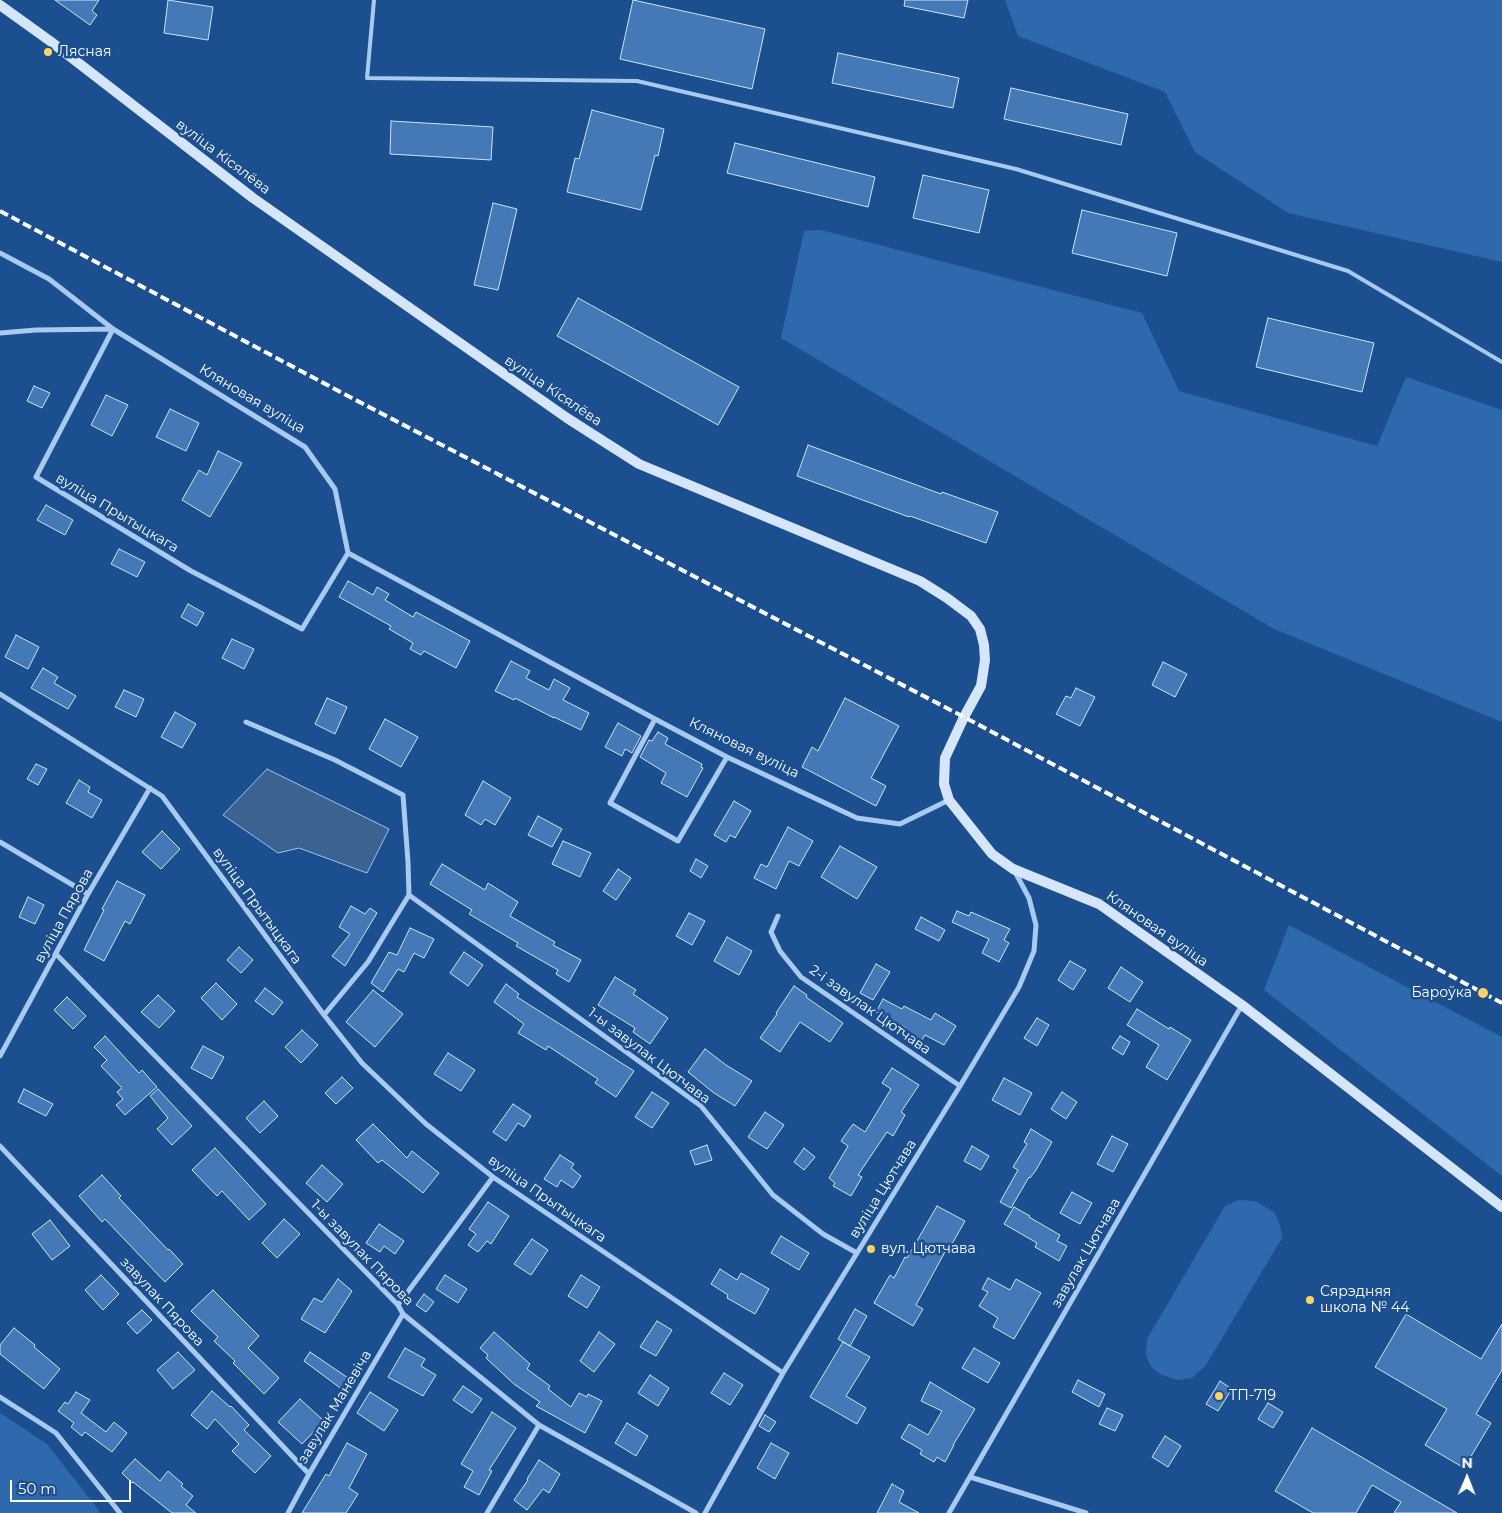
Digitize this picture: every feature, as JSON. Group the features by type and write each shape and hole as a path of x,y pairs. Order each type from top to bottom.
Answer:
{"street":[{"name":"вуліца Кісялёва","path":"0,5 50,41 253,198 567,418 639,464 920,581 971,616 980,629 985,660 981,686 945,758 944,784 949,800"},
{"name":"Кляновая вуліца","path":"0,253 49,279 113,329 305,447 335,489 348,553 727,757 857,818 900,824 949,800 992,854 1014,869 1099,904 1242,1005 1502,1207"},
{"path":"0,333 36,330 113,329"},
{"name":"вуліца Прытыцкага","path":"113,329 36,477 191,571 302,629 348,553"},
{"name":"вуліца Прытыцкага","path":"0,694 162,796 324,1015 362,1063 426,1124 493,1177 783,1373"},
{"path":"655,719 610,803 678,841 727,757"},
{"path":"246,722 335,760 403,795 409,895 368,962 324,1015"},
{"name":"вуліца Пярова","path":"0,1056 88,894 150,788"},
{"path":"0,842 88,894"},
{"name":"вуліца Цютчава","path":"705,1513 783,1373 1019,987 1034,951 1036,925 1028,898 1014,869"},
{"name":"1-ы завулак Цютчава","path":"409,895 701,1106 773,1195 824,1234 857,1253"},
{"name":"2-і завулак Цютчава","path":"778,916 771,932 780,950 801,977 960,1086"},
{"name":"1-ы завулак Пярова","path":"56,954 398,1306 403,1314 539,1425 696,1513"},
{"name":"завулак Цютчава","path":"949,1513 1242,1005"},
{"name":"завулак Пярова","path":"0,1146 308,1474"},
{"path":"398,1306 493,1177"},
{"name":"завулак Маневіча","path":"288,1513 308,1474 403,1314"},
{"path":"0,1397 56,1432 120,1513"},
{"path":"487,1513 539,1425"},
{"path":"970,1477 1086,1513"}],"lane":[{"path":"374,0 367,78 637,81 1016,169 1348,271 1502,362"}],"shaded area":[{"path":"1005,0 1502,0 1502,262 1288,213 1195,152 1165,92 1018,36"},
{"path":"821,230 1142,313 1179,391 1377,446 1406,377 1502,410 1502,722 1274,629 781,338 804,231"},
{"path":"267,769 389,829 367,873 299,848 278,853 223,815"},
{"path":"1289,925 1502,1037 1502,1176 1264,990"},
{"path":"1239,1200 1256,1201 1275,1213 1280,1225 1282,1238 1206,1365 1192,1378 1177,1380 1162,1375 1152,1368 1146,1356 1147,1339 1225,1206"},
{"path":"0,1413 47,1444 101,1513 0,1513"}],"building":[{"path":"55,0 99,0 92,11 97,15 90,25"},
{"path":"168,0 213,7 208,40 164,33"},
{"path":"633,0 765,29 752,89 620,59"},
{"path":"905,0 968,0 964,18 904,6"},
{"path":"838,53 959,78 953,108 832,83"},
{"path":"1011,88 1128,114 1121,145 1004,119"},
{"path":"592,110 664,129 658,156 655,155 641,210 567,192 575,158 579,159"},
{"path":"391,121 493,127 491,160 390,154"},
{"path":"735,143 875,177 868,207 727,173"},
{"path":"923,175 989,190 979,233 913,218"},
{"path":"493,203 517,209 498,290 474,285"},
{"path":"1082,210 1177,233 1167,276 1072,253"},
{"path":"578,298 739,387 718,425 557,336"},
{"path":"1268,318 1374,343 1362,392 1256,367"},
{"path":"34,386 50,393 42,408 27,401"},
{"path":"106,395 128,405 112,436 91,425"},
{"path":"170,409 199,423 186,451 156,437"},
{"path":"808,445 941,494 942,492 998,512 986,543 797,476"},
{"path":"218,451 242,463 210,517 182,500 199,470 207,475"},
{"path":"46,505 73,520 65,535 37,520"},
{"path":"119,549 145,562 137,577 111,564"},
{"path":"348,581 373,595 377,587 389,594 385,600 413,617 416,612 470,641 456,668 424,651 421,655 410,649 413,643 389,629 391,626 339,597"},
{"path":"188,604 204,613 197,626 181,617"},
{"path":"16,635 39,647 28,669 5,657"},
{"path":"232,639 254,649 244,669 222,658"},
{"path":"511,661 530,671 526,678 549,690 554,679 570,688 563,700 589,713 581,730 515,698 514,700 495,691"},
{"path":"1163,662 1187,674 1175,697 1152,685"},
{"path":"43,668 58,677 54,683 76,696 68,709 31,688"},
{"path":"1076,688 1095,697 1080,726 1056,714 1066,696 1071,698"},
{"path":"124,690 144,699 136,717 115,707"},
{"path":"327,698 347,707 335,734 315,724"},
{"path":"845,698 899,726 871,778 886,786 876,806 802,767 812,747 818,751"},
{"path":"175,712 196,724 182,748 161,737"},
{"path":"385,719 418,737 401,767 369,749"},
{"path":"618,723 641,736 632,753 625,749 622,756 605,747"},
{"path":"658,732 668,738 665,744 702,764 701,767 703,768 687,797 661,783 666,773 640,757 649,740 652,741"},
{"path":"36,764 47,769 38,785 27,779"},
{"path":"79,780 90,787 88,792 102,800 92,818 66,803"},
{"path":"483,781 511,798 495,825 485,819 481,825 465,815"},
{"path":"734,801 751,811 735,838 730,835 726,842 714,835"},
{"path":"538,816 562,829 552,847 528,835"},
{"path":"788,827 813,841 799,866 789,861 776,889 754,878 761,864 767,867"},
{"path":"162,831 180,849 161,869 142,852"},
{"path":"563,841 591,853 580,877 552,864"},
{"path":"840,846 877,867 857,899 821,877"},
{"path":"696,859 708,866 701,878 690,871"},
{"path":"442,864 485,890 488,883 518,902 510,916 555,942 553,945 581,960 569,982 556,974 558,970 516,946 518,943 469,914 472,910 430,884"},
{"path":"618,869 631,878 616,900 603,891"},
{"path":"117,881 145,895 130,924 125,921 104,961 84,950"},
{"path":"28,897 44,905 35,924 19,917"},
{"path":"351,906 365,914 370,908 377,913 345,966 332,956 350,934 339,927"},
{"path":"957,911 969,916 971,912 1010,929 1004,940 1009,943 999,962 982,953 989,939 952,922"},
{"path":"689,913 705,921 692,945 676,936"},
{"path":"921,917 945,930 939,941 915,929"},
{"path":"410,928 434,939 424,958 414,953 404,972 398,969 383,992 371,983 389,952 397,955"},
{"path":"727,937 752,951 739,975 714,961"},
{"path":"239,947 253,960 241,973 227,960"},
{"path":"464,952 483,965 468,986 450,973"},
{"path":"1070,961 1086,970 1073,990 1058,980"},
{"path":"876,964 890,972 873,1000 860,993"},
{"path":"1121,967 1143,982 1130,1002 1108,988"},
{"path":"615,977 636,990 633,994 668,1018 650,1044 633,1032 635,1028 598,1005"},
{"path":"216,983 237,1004 222,1020 201,998"},
{"path":"506,984 519,994 517,997 634,1071 616,1097 595,1083 598,1079 548,1046 546,1050 518,1033 524,1024 494,1002"},
{"path":"794,986 807,995 806,997 843,1023 830,1042 800,1022 780,1052 760,1038"},
{"path":"265,988 283,1002 273,1015 255,1001"},
{"path":"373,990 403,1014 375,1047 346,1022"},
{"path":"158,995 175,1011 159,1028 141,1012"},
{"path":"67,997 86,1016 73,1029 54,1010"},
{"path":"883,999 902,1009 904,1006 931,1020 935,1013 956,1026 944,1045 925,1035 920,1043 903,1033 906,1028 876,1012"},
{"path":"1137,1009 1191,1040 1167,1080 1146,1067 1159,1045 1127,1025"},
{"path":"1037,1018 1049,1025 1037,1046 1024,1038"},
{"path":"302,1030 318,1045 301,1063 285,1047"},
{"path":"105,1036 139,1073 142,1070 157,1087 125,1115 116,1105 123,1099 117,1092 122,1088 101,1066 107,1060 94,1047"},
{"path":"1120,1036 1130,1042 1123,1055 1112,1048"},
{"path":"203,1046 224,1057 212,1079 191,1068"},
{"path":"705,1049 752,1081 735,1106 714,1093 688,1072"},
{"path":"448,1053 475,1070 461,1091 434,1074"},
{"path":"892,1068 919,1085 901,1112 905,1115 893,1136 887,1132 858,1175 862,1177 851,1196 833,1186 835,1183 829,1178 848,1146 841,1141 853,1124 865,1132 891,1089 882,1083"},
{"path":"342,1077 353,1088 336,1104 325,1093"},
{"path":"1004,1078 1032,1093 1020,1115 992,1100"},
{"path":"24,1089 53,1104 46,1116 18,1102"},
{"path":"158,1089 192,1126 172,1145 157,1129 168,1118 150,1096"},
{"path":"652,1092 669,1103 652,1128 635,1117"},
{"path":"1062,1092 1077,1102 1066,1119 1051,1109"},
{"path":"264,1101 278,1116 260,1133 246,1118"},
{"path":"513,1104 531,1116 524,1127 518,1123 506,1141 493,1132"},
{"path":"765,1112 784,1125 767,1149 748,1137"},
{"path":"373,1124 407,1158 412,1151 439,1173 423,1193 382,1160 378,1163 356,1140"},
{"path":"1031,1129 1052,1142 1011,1208 1000,1202 1018,1170 1013,1167 1027,1144 1024,1142"},
{"path":"1112,1136 1128,1144 1113,1172 1097,1164"},
{"path":"707,1145 712,1160 695,1165 690,1151"},
{"path":"972,1146 989,1156 981,1170 964,1161"},
{"path":"215,1148 266,1204 249,1220 222,1191 217,1196 192,1170"},
{"path":"804,1148 815,1157 804,1170 794,1162"},
{"path":"560,1155 574,1164 571,1168 581,1176 573,1188 561,1180 557,1187 544,1179"},
{"path":"322,1165 343,1184 327,1202 306,1183"},
{"path":"102,1175 121,1196 119,1198 183,1264 165,1282 105,1219 102,1222 79,1196"},
{"path":"1072,1192 1092,1203 1080,1224 1060,1213"},
{"path":"488,1202 509,1216 491,1244 487,1241 478,1252 468,1245 476,1234 469,1229"},
{"path":"937,1206 965,1221 948,1251 946,1250 916,1305 923,1309 913,1326 874,1303 890,1275 894,1278 905,1257 907,1258"},
{"path":"1014,1207 1060,1235 1057,1241 1067,1246 1059,1261 1035,1247 1037,1243 1004,1224"},
{"path":"284,1219 300,1234 277,1258 262,1243"},
{"path":"50,1220 70,1246 52,1260 32,1234"},
{"path":"379,1224 404,1241 395,1254 384,1246 380,1252 366,1243"},
{"path":"781,1236 809,1253 799,1270 771,1253"},
{"path":"532,1239 548,1250 531,1275 514,1264"},
{"path":"720,1269 737,1280 741,1273 769,1289 755,1314 727,1298 728,1295 711,1284"},
{"path":"101,1275 119,1294 103,1310 85,1290"},
{"path":"445,1275 467,1289 458,1303 436,1289"},
{"path":"581,1275 600,1287 587,1308 568,1296"},
{"path":"988,1278 1010,1290 1016,1279 1041,1293 1014,1339 993,1327 998,1318 979,1306 988,1292 982,1289"},
{"path":"338,1279 352,1291 325,1333 301,1319 314,1298 322,1302"},
{"path":"213,1290 259,1336 248,1348 279,1378 264,1394 233,1363 235,1361 214,1341 218,1337 191,1311"},
{"path":"424,1294 434,1302 426,1312 416,1305"},
{"path":"855,1309 867,1316 850,1346 838,1339"},
{"path":"142,1310 152,1320 137,1334 127,1323"},
{"path":"1406,1314 1481,1359 1502,1324 1502,1370 1476,1414 1491,1423 1464,1468 1425,1445 1447,1409 1375,1367"},
{"path":"657,1321 672,1330 656,1356 640,1347"},
{"path":"14,1328 60,1369 44,1389 0,1354 0,1345"},
{"path":"494,1332 530,1364 527,1369 550,1386 548,1389 571,1407 579,1393 587,1397 588,1394 602,1401 585,1433 536,1406 540,1402 514,1384 486,1358 488,1355 480,1348"},
{"path":"599,1332 615,1344 594,1372 580,1361"},
{"path":"843,1342 870,1357 846,1396 866,1408 857,1424 810,1397"},
{"path":"405,1348 425,1359 421,1366 436,1375 423,1396 388,1377"},
{"path":"974,1348 1000,1363 988,1383 962,1368"},
{"path":"178,1352 195,1370 173,1389 157,1370"},
{"path":"310,1352 351,1380 343,1390 304,1361"},
{"path":"724,1373 743,1385 730,1405 711,1393"},
{"path":"650,1375 669,1388 658,1406 638,1393"},
{"path":"1078,1380 1105,1394 1099,1407 1072,1392"},
{"name":"ТП-719","path":"1220,1381 1232,1389 1218,1411 1206,1404"},
{"path":"930,1382 975,1409 945,1462 937,1457 934,1462 920,1454 922,1450 901,1438 909,1424 928,1435 942,1411 921,1401"},
{"path":"463,1386 482,1399 472,1413 453,1400"},
{"path":"212,1391 231,1406 249,1425 244,1430 271,1456 255,1473 232,1451 239,1444 215,1419 207,1429 191,1415"},
{"path":"76,1392 90,1400 81,1413 106,1432 114,1422 127,1433 112,1452 85,1432 82,1436 71,1427 74,1423 58,1411 65,1402 68,1404"},
{"path":"370,1392 398,1410 384,1431 357,1413"},
{"path":"300,1399 324,1421 302,1444 278,1422"},
{"path":"1268,1403 1283,1412 1273,1428 1258,1419"},
{"path":"1107,1408 1123,1415 1115,1431 1099,1424"},
{"path":"492,1412 516,1428 489,1470 492,1471 479,1495 464,1487 473,1471 461,1464"},
{"path":"765,1415 776,1422 769,1432 759,1426"},
{"path":"627,1423 648,1436 636,1456 615,1443"},
{"path":"1312,1428 1457,1513 1394,1513 1401,1502 1372,1485 1356,1513 1313,1513 1275,1491"},
{"path":"1165,1436 1181,1446 1168,1467 1152,1457"},
{"path":"347,1443 367,1454 349,1488 358,1494 346,1513 302,1513 326,1474 329,1476"},
{"path":"771,1443 789,1453 775,1479 757,1468"},
{"path":"135,1459 160,1481 168,1471 183,1484 181,1486 193,1496 186,1505 196,1513 172,1513 132,1483 122,1473"},
{"path":"539,1460 560,1474 549,1493 543,1489 527,1510 514,1500"},
{"path":"892,1484 904,1491 899,1502 919,1513 877,1513"}],"railway":[{"path":"0,211 348,396 964,717 1502,1003"}],"place":[{"name":"Лясная","path":"48,52"},
{"name":"Бароўка","path":"1483,993"},
{"name":"вул. Цютчава","path":"871,1249"},
{"name":"Сярэдняя школа № 44","path":"1310,1300"},
{"name":"ТП-719","path":"1219,1396"}]}
